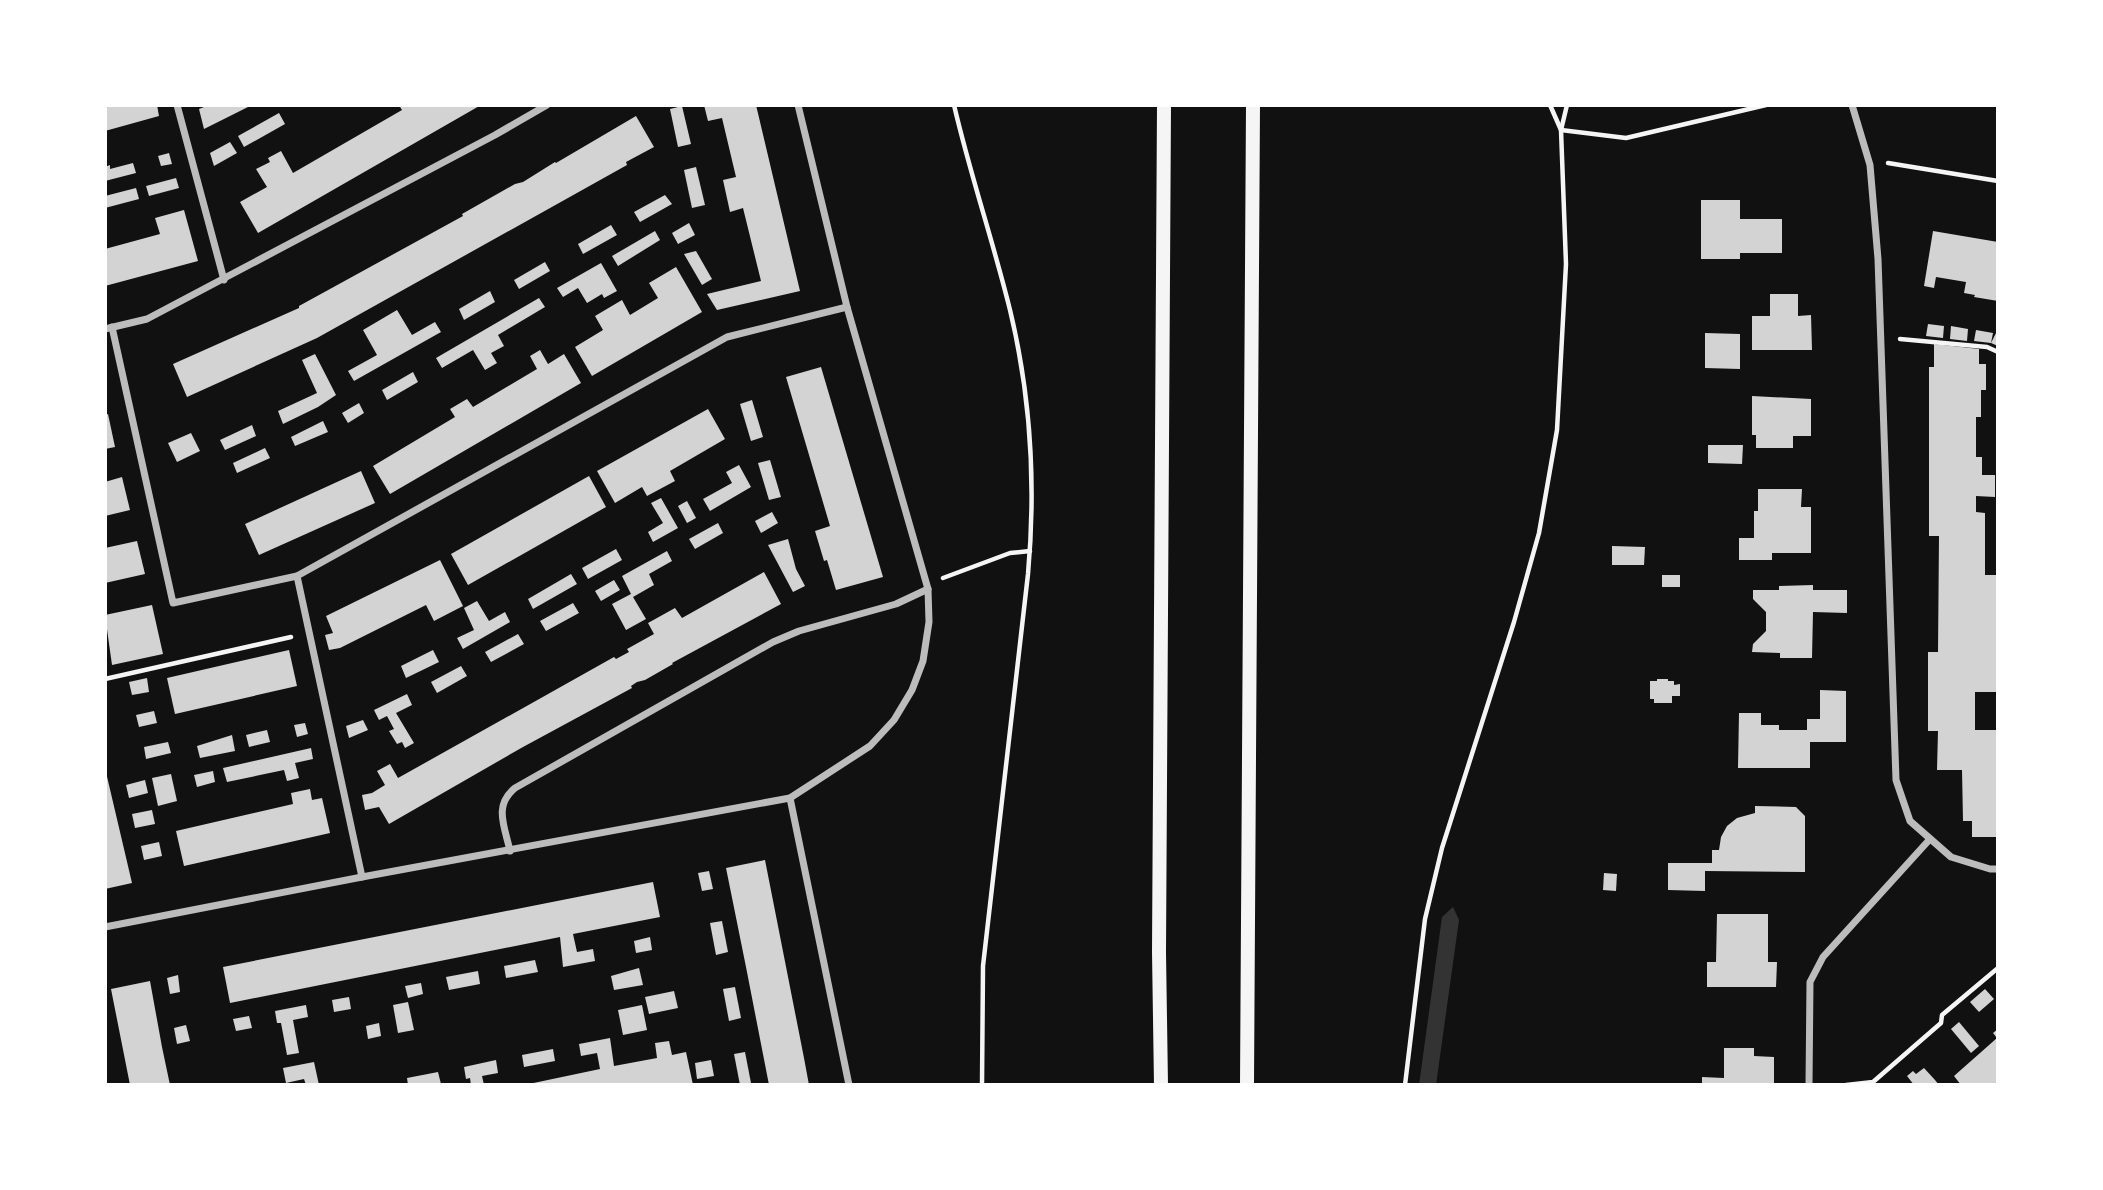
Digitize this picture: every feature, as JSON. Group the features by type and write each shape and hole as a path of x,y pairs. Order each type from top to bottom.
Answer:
{"main road":[{"path":"1161,1085 1159,952 1164,105"},
{"path":"1247,1085 1253,105"}],"street":[{"path":"177,105 224,280"},
{"path":"547,105 224,280 147,319 109,328 173,603 297,576 727,337 847,307"},
{"path":"105,928 362,877 790,798 870,746 894,720 912,690 923,661 929,622 928,589 847,307 798,105"},
{"path":"1852,105 1870,165 1878,259 1896,780 1910,821 1930,839 1951,857 1998,869"},
{"path":"297,576 362,877"},
{"path":"510,851 501,807 503,800 514,788 773,642 799,631 896,604 928,589"},
{"path":"790,798 849,1085"},
{"path":"1809,1085 1811,982 1823,957 1930,839"}],"path":[{"path":"954,105 1010,311 1021,364 1032,463 1030,551 983,966 982,1085"},
{"path":"1550,105 1561,130"},
{"path":"1405,1085 1425,919 1441,848 1532,559 1557,430 1566,264 1561,130 1567,105"},
{"path":"1561,130 1626,138 1766,105"},
{"path":"1870,165 1889,163 1998,181"},
{"path":"1881,337 1987,346 1998,352"},
{"path":"928,589 948,575 1010,553 1030,551"},
{"path":"105,678 309,633"},
{"path":"1846,1085 1872,1082 1941,1023 1942,1015 1998,968"}],"shaded area":[{"path":"1453,907 1459,920 1436,1085 1419,1085 1442,917"}],"building":[{"path":"105,105 157,105 159,116 105,131"},
{"path":"209,105 252,105 204,129 199,109"},
{"path":"399,105 481,105 258,233 240,202 267,187 256,169 270,162 268,158 281,151 293,173 402,110"},
{"path":"704,105 756,105 800,291 717,310 707,294 761,281 743,208 730,212 723,180 736,177 722,118 708,121"},
{"path":"682,106 691,144 678,147 670,109"},
{"path":"279,113 285,124 244,147 238,136"},
{"path":"636,116 654,147 626,162 627,165 317,338 187,397 173,364 299,308"},
{"path":"230,142 237,153 214,166 210,153"},
{"path":"169,153 172,164 161,166 158,156"},
{"path":"133,163 136,173 105,181 105,167 110,165 110,169"},
{"path":"696,167 705,205 692,208 684,170"},
{"path":"176,178 179,188 149,196 146,186"},
{"path":"136,188 139,199 105,208 105,196"},
{"path":"665,195 672,204 640,222 634,212"},
{"path":"1701,200 1740,200 1740,219 1782,219 1782,253 1740,253 1740,259 1701,259"},
{"path":"184,210 198,261 105,286 105,249 160,234 155,218"},
{"path":"689,223 695,235 678,244 672,233"},
{"path":"611,225 617,235 583,254 578,244"},
{"path":"655,231 660,240 618,266 612,256"},
{"path":"1933,231 1998,242 1998,301 1964,293 1966,282 1936,277 1934,288 1924,286"},
{"path":"696,251 712,279 702,285 684,254"},
{"path":"545,262 550,271 519,289 514,280"},
{"path":"601,263 617,291 604,298 602,294 587,303 578,288 563,297 557,288"},
{"path":"676,267 702,312 592,376 575,347 603,330 595,316 622,300 630,315 658,298 649,283"},
{"path":"490,291 495,302 464,320 459,309"},
{"path":"1770,294 1798,294 1798,316 1811,315 1812,350 1752,350 1752,316 1770,316"},
{"path":"539,298 545,307 498,335 504,346 491,353 497,363 485,370 473,350 442,368 436,358"},
{"path":"397,310 412,335 435,322 441,332 354,381 348,371 377,355 363,330"},
{"path":"1928,324 1944,326 1943,338 1926,336"},
{"path":"1951,326 1968,329 1967,341 1950,339"},
{"path":"1998,329 1998,346 1991,343"},
{"path":"1976,330 1993,333 1991,343 1974,341"},
{"path":"1705,333 1740,334 1740,369 1705,368"},
{"path":"1934,344 1979,349 1979,364 1986,364 1986,390 1981,390 1981,417 1976,417 1976,457 1982,457 1982,475 1995,475 1995,497 1976,496 1976,512 1985,513 1985,575 1998,575 1998,692 1975,692 1975,730 1998,730 1998,837 1972,837 1972,821 1963,821 1962,770 1937,770 1938,731 1928,731 1928,652 1938,652 1939,536 1929,536 1929,367 1934,367"},
{"path":"540,350 548,364 564,354 581,383 390,494 373,466 455,417 450,409 467,399 473,407 537,369 530,356"},
{"path":"315,354 336,395 283,424 278,411 317,393 302,360"},
{"path":"821,367 883,577 836,590 815,531 830,526 786,377"},
{"path":"413,372 418,382 387,400 382,390"},
{"path":"1752,396 1811,399 1811,436 1793,436 1793,448 1756,448 1756,435 1752,435"},
{"path":"752,400 763,437 751,441 740,404"},
{"path":"359,403 364,413 348,423 342,413"},
{"path":"708,409 725,439 670,471 675,481 647,496 642,487 615,503 597,471"},
{"path":"108,414 115,447 105,449 105,415"},
{"path":"323,421 328,432 295,446 291,437"},
{"path":"252,425 256,436 225,450 220,440"},
{"path":"191,433 200,451 177,462 168,443"},
{"path":"1708,445 1743,445 1742,464 1708,463"},
{"path":"265,448 270,458 237,473 233,463"},
{"path":"770,460 781,497 769,500 758,463"},
{"path":"739,465 751,487 710,511 703,499 732,483 726,472"},
{"path":"361,471 375,503 259,555 245,524"},
{"path":"589,476 606,507 468,585 451,554"},
{"path":"122,477 130,510 105,516 105,482"},
{"path":"1758,489 1802,489 1801,507 1811,507 1811,553 1772,553 1772,560 1739,560 1739,538 1754,538 1754,511 1758,511"},
{"path":"661,498 678,528 653,542 648,532 663,523 651,503"},
{"path":"687,501 696,518 687,523 678,506"},
{"path":"772,512 778,523 761,533 755,521"},
{"path":"718,523 723,533 695,549 689,539"},
{"path":"788,539 796,569 805,586 793,592 768,545"},
{"path":"137,541 145,574 105,583 105,548"},
{"path":"1612,546 1645,547 1644,565 1612,565"},
{"path":"616,549 622,560 588,579 582,568"},
{"path":"667,551 672,561 649,574 654,585 633,597 646,619 626,630 612,604 631,594 622,576"},
{"path":"440,560 463,606 434,621 426,605 340,648 329,650 325,635 333,633 326,616"},
{"path":"764,572 781,604 637,682 632,688 389,824 379,807 365,810 362,795 372,793 385,785 377,771 390,764 398,778 614,657 616,659 629,652 627,649 654,634 648,623 675,608 682,618"},
{"path":"571,574 577,584 533,609 528,599"},
{"path":"1662,575 1680,575 1680,587 1662,587"},
{"path":"614,580 620,590 601,601 595,591"},
{"path":"1813,585 1813,590 1847,590 1847,613 1813,612 1812,658 1780,658 1780,653 1752,652 1753,644 1766,631 1766,612 1753,599 1753,590 1779,590 1779,586"},
{"path":"477,601 489,621 505,612 510,622 463,649 457,638 474,630 464,608"},
{"path":"573,603 579,613 546,631 540,621"},
{"path":"152,605 163,654 112,665 105,615"},
{"path":"518,634 524,644 491,662 485,652"},
{"path":"289,650 297,686 175,714 167,678"},
{"path":"433,650 439,662 406,678 401,666"},
{"path":"461,666 467,676 437,693 431,682"},
{"path":"147,678 149,692 132,695 129,682"},
{"path":"1668,679 1674,681 1674,685 1680,684 1680,696 1672,696 1672,703 1654,703 1654,699 1650,699 1650,681"},
{"path":"1820,690 1846,691 1846,742 1810,742 1810,768 1738,768 1739,713 1761,713 1761,725 1779,725 1779,730 1807,730 1807,719 1820,719"},
{"path":"407,694 412,705 396,713 414,743 405,748 402,742 397,744 389,731 394,729 387,716 379,720 374,710"},
{"path":"154,711 157,723 139,727 136,715"},
{"path":"363,720 368,730 349,738 346,726"},
{"path":"305,723 308,734 297,737 294,725"},
{"path":"267,730 270,742 249,747 246,735"},
{"path":"232,735 235,751 200,758 197,746"},
{"path":"168,742 171,753 146,759 144,747"},
{"path":"311,748 313,759 295,763 299,778 287,781 284,770 227,782 223,768"},
{"path":"105,768 132,883 105,889"},
{"path":"213,771 215,782 197,787 194,775"},
{"path":"171,774 177,801 158,806 152,778"},
{"path":"145,780 148,793 129,798 126,785"},
{"path":"310,789 312,800 322,798 330,833 184,866 176,831 293,804 291,793"},
{"path":"1755,806 1796,807 1805,816 1805,872 1705,871 1705,891 1668,890 1668,863 1712,863 1712,850 1719,850 1721,837 1727,826 1737,818 1755,813"},
{"path":"152,810 155,824 135,828 132,814"},
{"path":"159,842 162,856 144,860 141,846"},
{"path":"765,860 809,1085 769,1085 726,868"},
{"path":"709,871 713,889 702,891 698,873"},
{"path":"1604,873 1617,874 1616,891 1603,890"},
{"path":"653,882 660,917 573,934 577,952 593,949 595,961 563,967 560,937 230,1003 223,967"},
{"path":"1717,914 1768,914 1768,962 1777,962 1776,987 1707,987 1707,962 1716,962"},
{"path":"722,921 728,952 716,955 710,923"},
{"path":"650,937 652,950 636,953 634,941"},
{"path":"535,960 538,972 506,978 504,966"},
{"path":"639,968 643,985 614,990 611,976"},
{"path":"478,971 480,984 449,990 446,977"},
{"path":"178,975 180,992 170,994 167,978"},
{"path":"150,981 170,1085 130,1085 111,989"},
{"path":"421,983 423,994 408,998 405,986"},
{"path":"735,987 741,1018 729,1021 723,989"},
{"path":"1985,989 1994,999 1979,1012 1970,1002"},
{"path":"674,991 678,1008 649,1014 645,997"},
{"path":"349,997 351,1009 334,1012 332,1000"},
{"path":"408,1002 414,1030 398,1033 393,1005"},
{"path":"306,1005 308,1017 293,1020 299,1053 287,1055 281,1023 277,1023 275,1011"},
{"path":"642,1005 647,1030 623,1035 618,1010"},
{"path":"249,1016 252,1028 236,1031 233,1019"},
{"path":"1959,1022 1979,1046 1971,1053 1951,1029"},
{"path":"379,1023 381,1036 368,1039 366,1026"},
{"path":"186,1025 190,1041 177,1044 174,1028"},
{"path":"1998,1029 1998,1085 1961,1085 1954,1076 1997,1038 1993,1033"},
{"path":"610,1038 614,1066 657,1058 655,1043 669,1041 672,1055 686,1052 693,1085 524,1085 600,1069 597,1053 581,1056 579,1044"},
{"path":"1724,1048 1754,1048 1754,1056 1774,1057 1774,1085 1702,1085 1702,1077 1724,1078"},
{"path":"553,1049 555,1061 524,1067 522,1055"},
{"path":"745,1052 751,1083 740,1085 734,1054"},
{"path":"496,1060 498,1073 482,1076 484,1085 471,1085 470,1078 466,1079 464,1067"},
{"path":"711,1060 714,1076 697,1079 695,1063"},
{"path":"314,1062 319,1085 306,1085 304,1079 286,1083 283,1068"},
{"path":"1924,1068 1939,1085 1914,1085 1907,1076"},
{"path":"438,1072 441,1084 408,1085 407,1078"}]}
